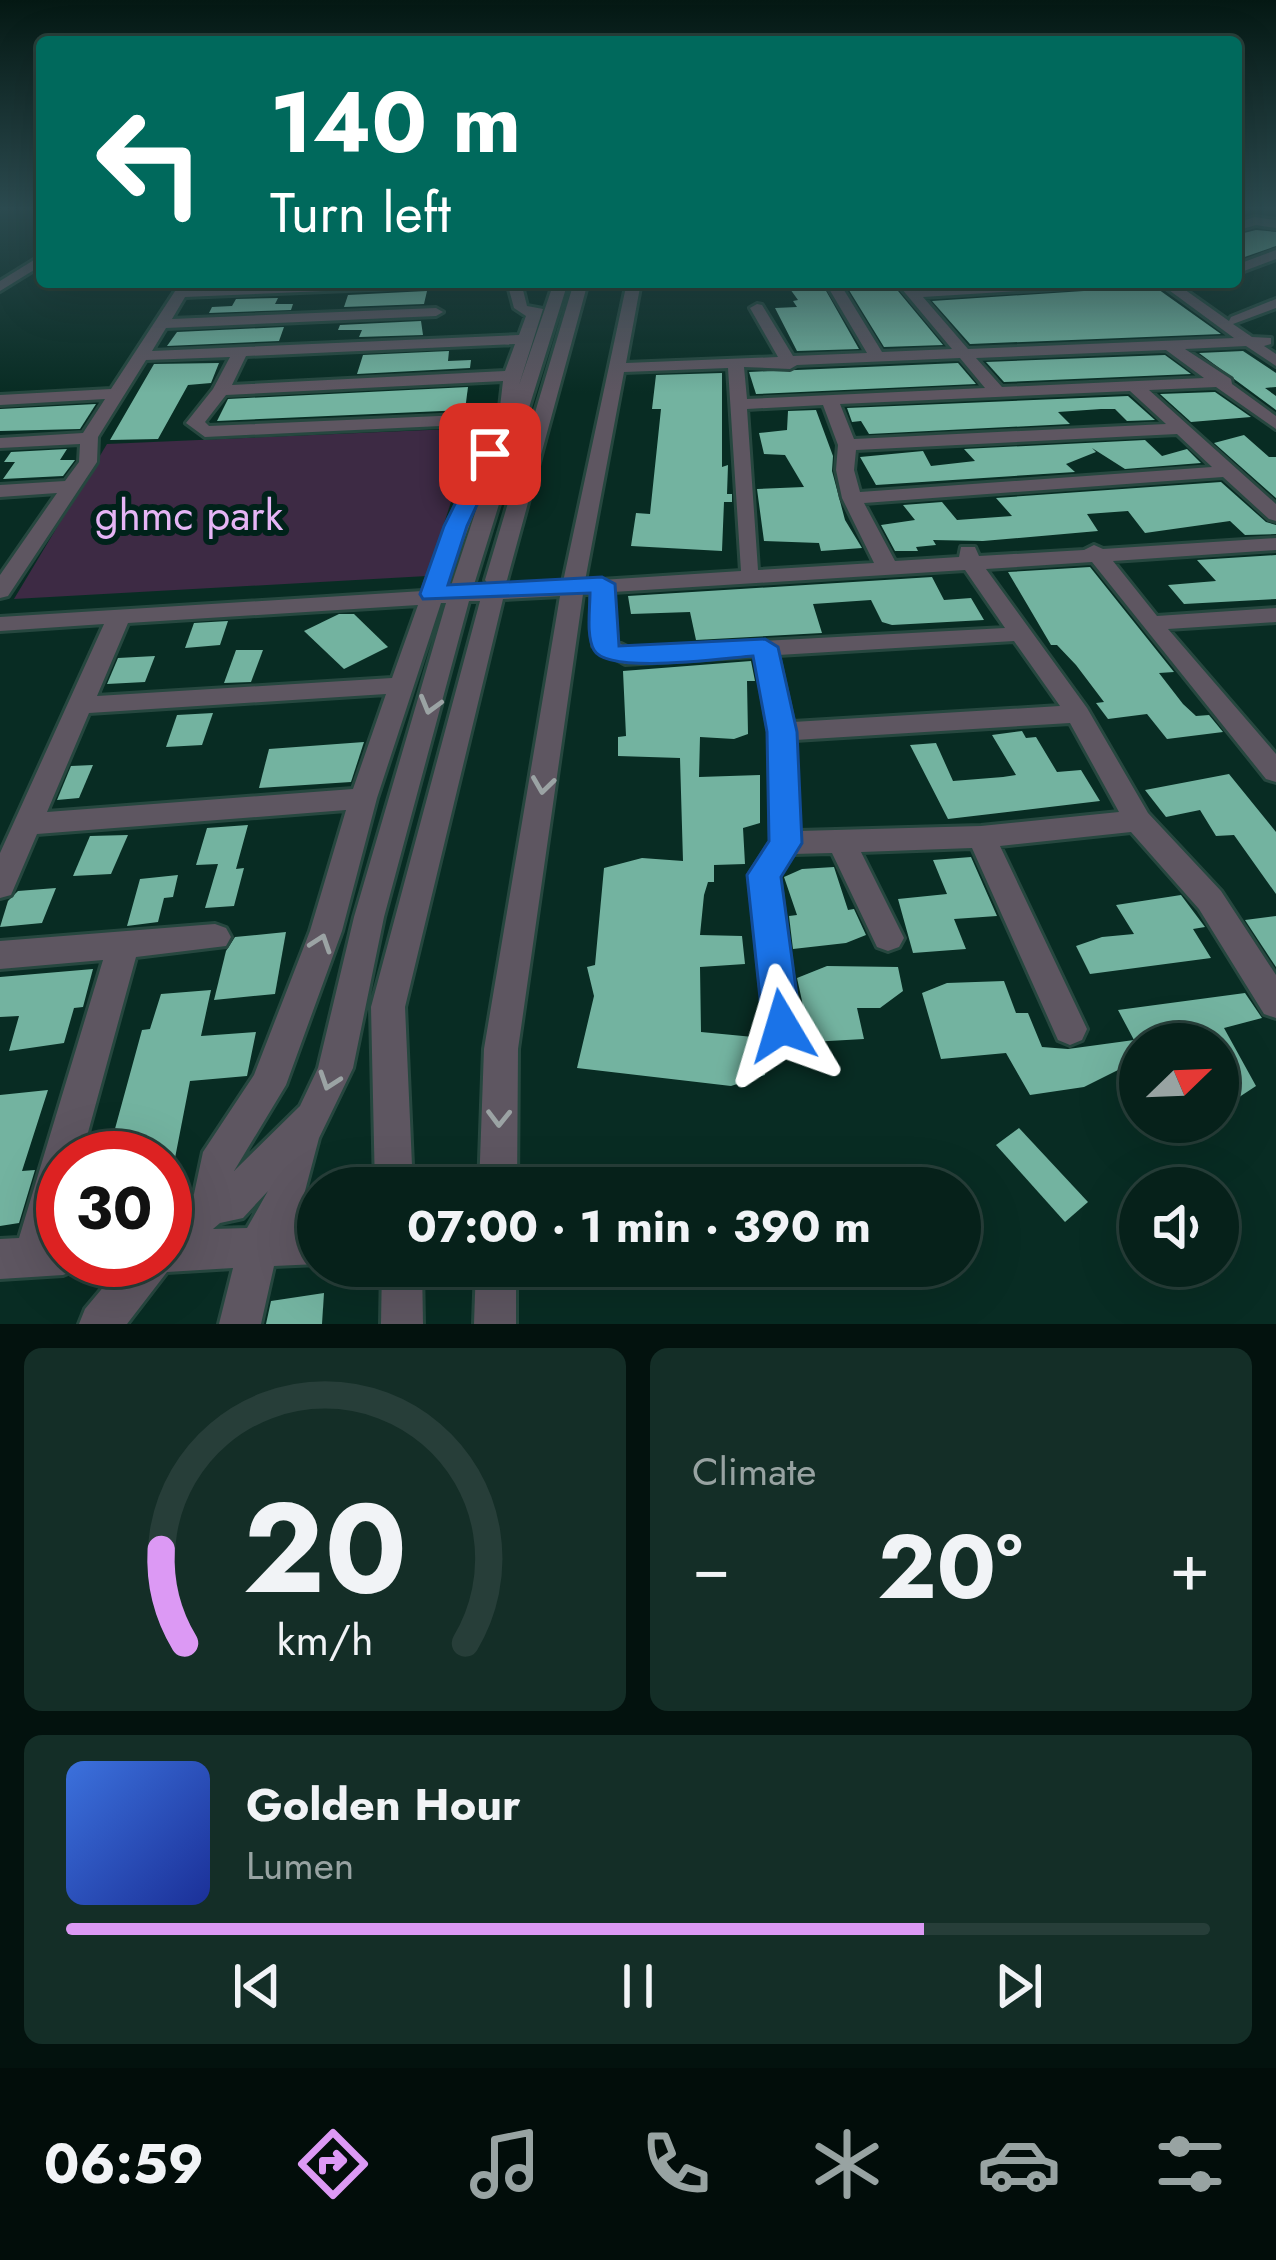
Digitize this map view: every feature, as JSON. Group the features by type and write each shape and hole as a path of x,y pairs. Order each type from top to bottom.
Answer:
{"street":[{"path":"0,287 27,270"},
{"path":"23,273 36,272"},
{"path":"0,569 66,488 80,465 83,439 111,394 124,355 179,288"},
{"path":"0,591 88,462 89,437 180,288"},
{"path":"433,343 441,288"},
{"path":"516,288 521,308 534,314"},
{"path":"213,1203 230,1204 304,1130 335,1068 448,587 456,526 508,418 511,376 542,288"},
{"path":"192,1223 213,1203 216,1166 268,1085 326,932 363,798 404,685 448,587 559,288"},
{"path":"393,1167 388,1007 495,585 579,288"},
{"path":"498,1167 501,1049 633,288"},
{"path":"836,288 879,360"},
{"path":"909,288 998,393"},
{"path":"1173,288 1276,362"},
{"path":"1198,288 1271,344"},
{"path":"1236,320 1276,303"},
{"path":"757,308 790,364"},
{"path":"160,324 436,312"},
{"path":"138,356 524,339"},
{"path":"617,368 790,364 1246,340 1271,344"},
{"path":"1168,344 1276,424"},
{"path":"240,352 221,390 195,423 205,432 508,418"},
{"path":"736,365 749,567"},
{"path":"221,390 511,376"},
{"path":"739,404 1225,382"},
{"path":"1134,386 1276,515"},
{"path":"0,400 111,394"},
{"path":"830,401 847,445 844,470 852,498 886,563"},
{"path":"847,445 1179,429"},
{"path":"0,443 83,439"},
{"path":"852,498 1228,471"},
{"path":"0,491 66,488"},
{"path":"0,609 584,582 1276,534"},
{"path":"1091,549 1276,544"},
{"path":"1091,549 1276,772"},
{"path":"969,556 1078,714 1138,821 1210,900 1276,1003"},
{"path":"584,582 749,567 886,563"},
{"path":"584,582 605,646 625,656 1019,634"},
{"path":"0,624 448,587"},
{"path":"1151,623 1274,616"},
{"path":"0,886 119,617"},
{"path":"765,647 782,732 785,843 764,875 782,1026"},
{"path":"82,705 404,685"},
{"path":"782,732 1078,714"},
{"path":"29,824 363,798"},
{"path":"785,843 981,837 1138,821"},
{"path":"981,837 1070,1029"},
{"path":"843,844 889,938"},
{"path":"0,955 215,937"},
{"path":"32,1256 124,943"},
{"path":"240,1324 258,1246 284,1210 304,1130"},
{"path":"192,1248 297,1245"},
{"path":"100,1324 130,1287"},
{"path":"402,1287 402,1324"},
{"path":"495,1324 496,1287"}],"green space":[{"name":"ghmc park","path":"475,428 427,576 14,599 107,444"}],"building":[{"path":"789,288 824,288 859,349 797,351 775,308 797,307 793,301 798,300"},
{"path":"848,288 898,288 943,345 884,347"},
{"path":"1156,288 1221,334 970,344 932,301"},
{"path":"427,291 424,304 344,307 348,295"},
{"path":"278,298 275,304 293,304 291,310 209,313 212,307 232,306 236,299"},
{"path":"421,321 423,335 359,337 362,330 338,330 340,325"},
{"path":"284,327 279,341 167,346 177,332"},
{"path":"449,351 448,361 471,360 470,368 357,374 363,355"},
{"path":"1243,351 1276,373 1276,387 1265,388 1276,396 1276,410 1199,353"},
{"path":"1165,355 1191,374 1004,382 986,362"},
{"path":"219,363 211,383 188,385 158,439 110,440 154,364"},
{"path":"958,363 976,384 756,394 749,372"},
{"path":"722,373 722,467 728,465 727,494 732,494 732,502 724,502 722,551 631,546 636,513 650,514 661,409 652,409 656,375"},
{"path":"468,387 465,410 217,421 228,399"},
{"path":"1215,392 1251,417 1191,422 1160,394"},
{"path":"1128,396 1155,420 1127,421 1115,409 1101,409 1058,412 1070,424 869,434 861,421 852,422 847,408"},
{"path":"96,404 80,429 0,431 0,409"},
{"path":"816,410 833,456 832,471 845,520 862,548 821,551 819,543 764,541 757,489 804,487 785,455 764,454 759,433 787,430 788,411"},
{"path":"1244,435 1269,457 1276,457 1276,498 1214,443"},
{"path":"1145,440 1162,456 1187,449 1201,463 1125,469 1092,448 1096,452 1066,464 1075,472 876,485 860,457 923,451 931,466 975,461 964,449"},
{"path":"67,449 60,460 75,460 63,476 3,479 15,462 4,462 11,452"},
{"path":"1221,482 1266,522 1276,525 1276,534 1245,535 1230,521 1145,533 1128,511 1087,514 1098,531 983,541 933,540 936,545 916,547 918,551 895,551 881,525 915,520 903,505 942,502 957,520 1012,516 996,498"},
{"path":"1276,555 1276,599 1184,604 1168,585 1216,581 1197,560"},
{"path":"1090,567 1174,672 1159,673 1183,704 1196,716 1209,715 1223,732 1167,739 1147,714 1108,719 1096,703 1104,702 1076,665 1057,645 1051,645 1008,572"},
{"path":"932,577 944,600 971,598 984,620 892,625 882,622 871,600 813,604 822,633 696,640 690,612 631,614 628,596"},
{"path":"339,614 354,614 388,647 344,669 304,631"},
{"path":"228,621 220,645 185,648 194,623"},
{"path":"236,650 263,650 251,682 224,683"},
{"path":"155,656 145,682 107,684 118,658"},
{"path":"751,661 755,681 747,681 748,734 734,739 700,737 699,777 760,775 760,823 743,828 745,864 714,865 714,882 708,882 704,895 700,935 742,936 745,964 700,967 701,1032 765,1038 765,1075 731,1086 577,1068 594,996 587,967 595,965 604,868 642,858 683,861 680,758 618,756 618,737 626,736 623,671"},
{"path":"213,713 202,745 166,747 177,715"},
{"path":"1022,731 1026,738 1036,737 1057,772 1081,770 1100,801 948,819 910,745 936,743 953,781 1003,777 1016,775 992,735"},
{"path":"364,742 351,782 259,788 269,749"},
{"path":"93,765 79,798 57,800 71,766"},
{"path":"1229,774 1276,832 1276,894 1234,835 1216,836 1200,810 1166,817 1145,790"},
{"path":"248,825 236,869 244,868 234,906 205,908 218,864 196,865 207,828"},
{"path":"128,835 111,874 73,876 90,836"},
{"path":"971,857 997,916 954,919 966,949 913,953 898,899 947,894 933,860"},
{"path":"834,867 848,910 854,909 866,935 846,943 793,949 789,916 797,915 784,877 802,869"},
{"path":"178,875 173,897 164,898 158,922 127,926 140,879"},
{"path":"56,888 42,923 0,927 8,901 18,891"},
{"path":"1181,895 1205,927 1193,929 1211,958 1090,974 1076,946 1134,934 1116,905"},
{"path":"1276,916 1276,967 1245,920"},
{"path":"286,932 275,994 214,1000 226,951 235,937"},
{"path":"827,966 898,967 903,991 880,1008 857,1008 864,1039 811,1042 797,978"},
{"path":"93,969 83,1007 74,1008 64,1043 9,1051 19,1016 0,1017 0,977"},
{"path":"1004,981 1016,1013 1028,1013 1042,1047 1068,1049 1119,1042 1119,1070 1084,1087 1030,1095 1006,1053 941,1059 922,993 947,983"},
{"path":"211,990 201,1036 256,1032 247,1076 190,1081 180,1131 114,1131 142,1030 150,1029 161,994"},
{"path":"1245,993 1262,1018 1239,1024 1125,1023 1118,1010"},
{"path":"1239,1055 1256,1086 1239,1097"},
{"path":"48,1090 22,1171 35,1170 19,1223 0,1226 0,1095"},
{"path":"1019,1128 1088,1202 1065,1222 996,1145"},
{"path":"324,1293 322,1324 266,1324 271,1301"}],"route":[{"path":"490,454 456,526 432,594 602,584 605,646 610,652 625,656 765,647 782,732 785,843 764,875 782,1026"}]}
